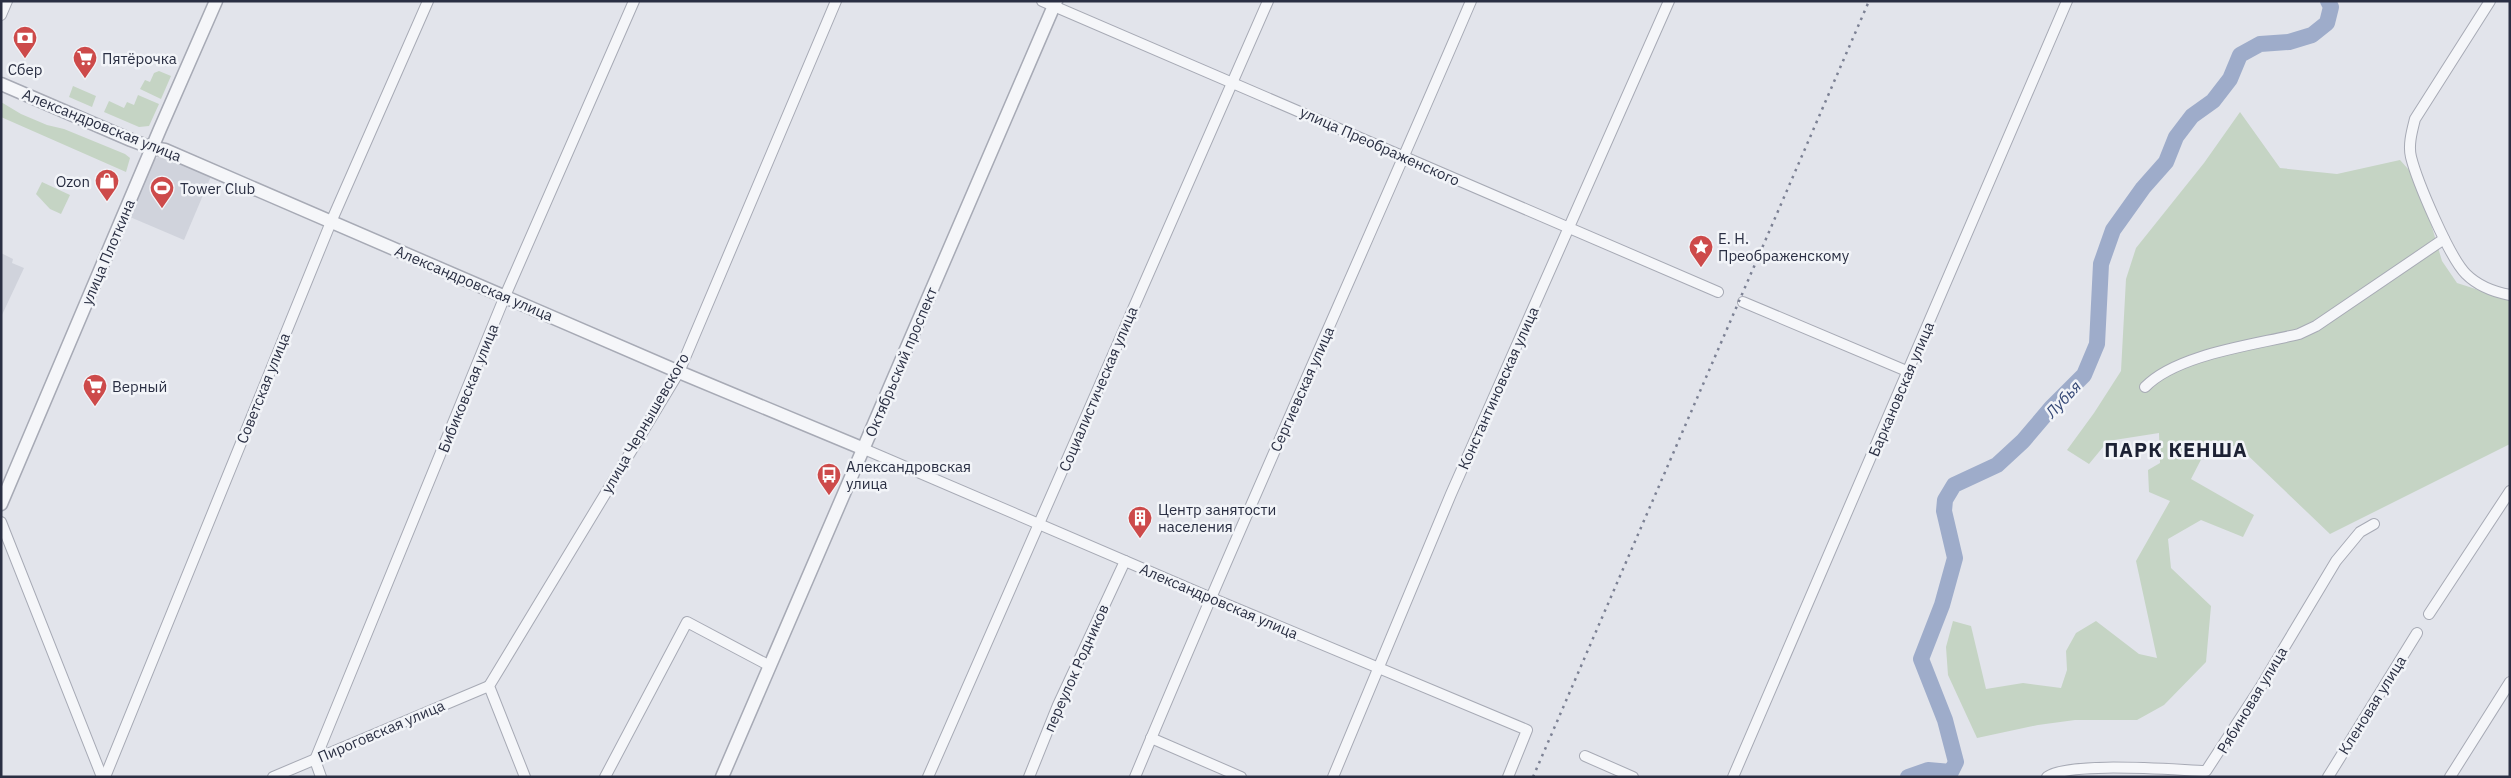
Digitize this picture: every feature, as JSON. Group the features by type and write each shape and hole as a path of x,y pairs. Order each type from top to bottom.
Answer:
{"street":[{"path":"1,15 7,1"},
{"name":"улица Плоткина","path":"1,504 216,1"},
{"name":"Советская улица","path":"104,777 330,222 428,1"},
{"name":"Бибиковская улица","path":"315,760 505,296 634,1"},
{"name":"улица Чернышевского","path":"489,686 679,372 836,1"},
{"name":"Социалистическая улица","path":"928,777 1268,1"},
{"name":"Сергиевская улица","path":"1134,777 1209,597 1471,1"},
{"name":"Константиновская улица","path":"1333,777 1451,494 1669,1"},
{"name":"Баркановская улица","path":"1734,777 2067,1"},
{"path":"2490,1 2415,120 2410,137 2410,156 2444,239 2465,273 2479,284 2510,295"},
{"name":"улица Преображенского","path":"1051,3 1718,292"},
{"name":"Октябрьский проспект","path":"722,777 864,449 1051,3"},
{"name":"Александровская улица","path":"1,84 152,148 166,150 679,372 1527,730 1508,777"},
{"path":"2145,387 2156,376 2184,362 2299,334 2316,326 2444,239"},
{"path":"1744,302 1909,372"},
{"path":"2429,614 2510,491"},
{"path":"1,522 104,777"},
{"name":"Рябиновая улица","path":"2047,777 2053,772 2075,768 2206,771 2232,734 2340,556 2360,532 2374,524"},
{"name":"переулок Родников","path":"1029,777 1058,705 1125,561"},
{"path":"605,777 687,622 770,666"},
{"name":"Кленовая улица","path":"2328,777 2417,633"},
{"path":"2450,777 2510,682"},
{"path":"489,686 525,777"},
{"name":"Пироговская улица","path":"273,777 489,686"},
{"path":"1151,738 1241,777"},
{"path":"1585,756 1633,777"},
{"path":"315,760 322,777"}],"shaded area":[{"path":"162,154 212,174 184,240 130,217 154,160"},
{"path":"1,253 13,259 12,263 24,268 1,317"}],"green space":[{"path":"159,71 171,76 161,99 140,89 145,80 150,82 154,73"},
{"path":"73,86 96,96 92,107 69,97"},
{"path":"138,95 159,104 149,126 139,127 104,112 109,101 124,108 127,102 134,105"},
{"path":"1,102 21,114 47,125 64,129 125,154 130,158 126,172 1,117"},
{"path":"2240,112 2280,168 2337,174 2400,160 2418,180 2442,261 2457,283 2510,300 2510,444 2330,534 2238,446 2208,446 2191,479 2254,515 2243,537 2201,520 2168,539 2171,568 2211,606 2206,662 2164,705 2137,720 2075,720 2038,725 1977,738 1948,675 1946,647 1953,621 1971,626 1986,689 2023,683 2061,688 2067,670 2066,651 2076,633 2096,621 2139,654 2157,658 2136,561 2170,501 2149,492 2148,470 2160,463 2159,433 2108,441 2089,464 2067,450 2121,371 2126,279 2136,248 2204,163"},
{"path":"42,182 70,195 61,214 50,209 36,194"}],"waterway":[{"name":"Лубья","path":"1908,777 1928,770 1951,772 1956,762 1945,720 1921,659 1942,605 1955,558 1944,511 1945,500 1954,485 1997,465 2023,441 2051,408 2084,375 2097,344 2101,264 2113,230 2143,188 2166,162 2176,137 2192,116 2213,101 2230,79 2240,55 2260,44 2289,42 2312,35 2327,23 2331,7 2328,1"}],"railway":[{"path":"1533,777 1869,1"}],"place":[{"name":"Сбер","path":"25,59"},
{"name":"Пятёрочка","path":"85,79"},
{"name":"Ozon","path":"107,202"},
{"name":"Tower Club","path":"162,209"},
{"name":"Е. Н. Преображенскому","path":"1701,268"},
{"name":"Верный","path":"95,407"},
{"name":"Александровская улица","path":"829,496"},
{"name":"Центр занятости населения","path":"1140,539"}],"district":[{"name":"ПАРК КЕНША","path":"2176,449"}]}
